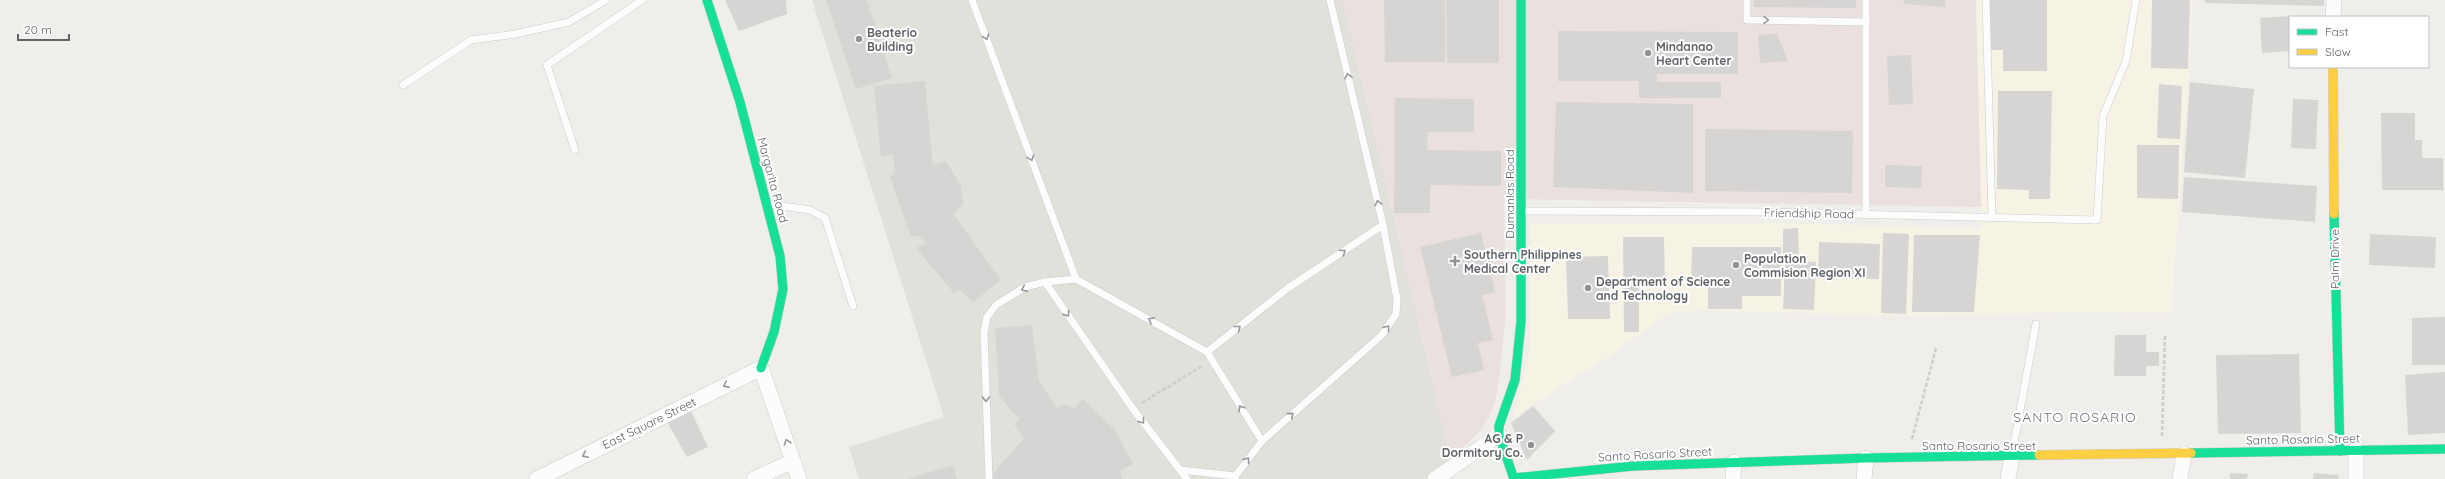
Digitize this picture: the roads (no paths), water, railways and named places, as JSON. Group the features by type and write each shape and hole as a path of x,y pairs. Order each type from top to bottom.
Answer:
{"street":[{"name":"Margarita Road","path":"707,0 740,102 780,256 783,289 774,332 761,368"},
{"name":"Dumanlas Road","path":"1499,435 1499,426 1509,400 1518,359 1521,322 1521,0"},
{"path":"2333,16 2334,0"},
{"name":"Palm Drive","path":"2333,68 2334,264 2340,450"},
{"path":"761,368 799,479"},
{"name":"East Square Street","path":"537,479 761,368"},
{"path":"1435,479 1499,435 1514,479"},
{"name":"Santo Rosario Street","path":"1514,479 1633,466 1734,462 1908,457 2012,457 2445,449"},
{"path":"2356,450 2356,479"},
{"path":"2180,479 2184,454"},
{"path":"2008,479 2012,457"},
{"path":"1864,479 1866,458"},
{"path":"754,479 793,461"},
{"path":"1733,479 1734,462"}],"lane":[{"path":"402,85 471,40 516,34 569,22 606,0"},
{"path":"575,150 547,65 642,0"},
{"path":"972,0 1076,279"},
{"path":"1181,470 1235,478 1262,441 1382,335 1396,314 1397,299 1383,225 1330,0"},
{"path":"1747,0 1747,20 1866,22"},
{"path":"1866,0 1866,214"},
{"path":"1986,0 1992,218"},
{"name":"Friendship Road","path":"1521,211 1866,214 2097,220 2099,151 2103,116 2126,61 2136,0"},
{"path":"766,204 810,210 825,218 853,306"},
{"path":"1207,352 1288,288 1383,225"},
{"path":"989,479 984,332 987,317 996,305 1025,287 1045,282 1076,279 1207,352 1262,441"},
{"path":"1045,282 1133,409 1187,479"},
{"path":"2012,457 2036,324"}],"place":[{"name":"Beaterio Building","path":"859,39"},
{"name":"Mindanao Heart Center","path":"1648,53"},
{"name":"Southern Philippines Medical Center","path":"1455,261"},
{"name":"Population Commision Region XI","path":"1736,265"},
{"name":"Department of Science and Technology","path":"1588,288"},
{"name":"AG & P Dormitory Co.","path":"1531,445"}],"district":[{"name":"SANTO ROSARIO","path":"2075,417"}]}
